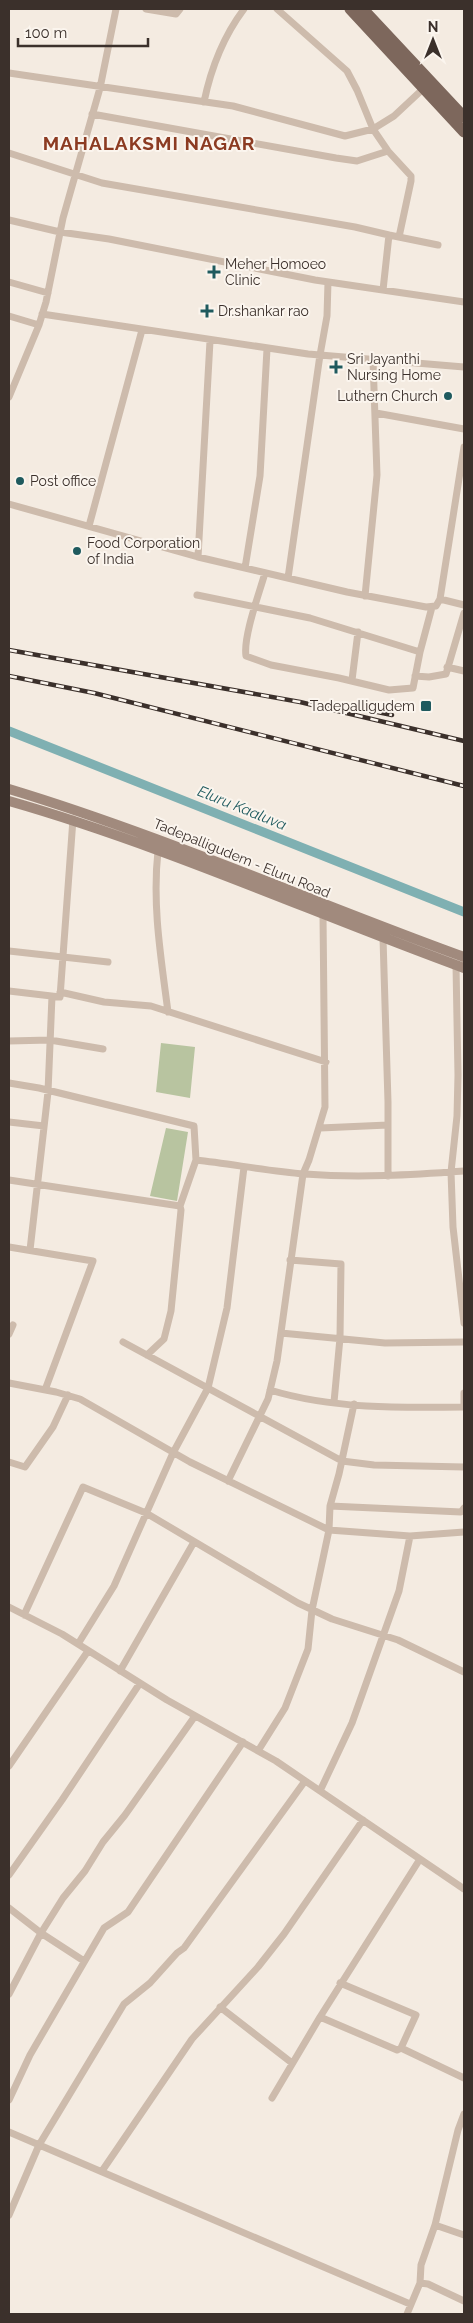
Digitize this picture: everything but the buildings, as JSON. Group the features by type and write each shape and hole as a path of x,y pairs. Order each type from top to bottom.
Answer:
{"main road":[{"path":"361,11 424,88 464,132"},
{"path":"372,26 464,117"},
{"name":"Tadepalligudem - Eluru Road","path":"9,789 163,840 360,920 464,958"},
{"name":"Tadepalligudem - Eluru Road","path":"9,801 73,819 382,938 460,966"}],"street":[{"path":"9,397 39,324 48,294 60,232 100,88 116,9"},
{"path":"146,9 176,14 180,9"},
{"path":"204,102 210,74 224,41 244,9"},
{"path":"277,9 347,71 373,129 388,151 411,178 399,237"},
{"path":"9,74 267,113 345,136 373,129 394,116 424,88"},
{"path":"92,114 357,161 388,151"},
{"path":"9,153 102,183 355,227 438,244"},
{"path":"9,220 60,232 109,239 328,282 464,302"},
{"path":"383,290 388,235"},
{"path":"9,282 48,294"},
{"path":"288,578 327,316 328,282"},
{"path":"42,314 267,349 464,367"},
{"path":"9,316 39,324"},
{"path":"89,526 142,330"},
{"path":"198,558 210,341"},
{"path":"245,568 260,476 267,349"},
{"path":"365,596 377,475 373,360"},
{"path":"376,414 464,429"},
{"path":"9,504 198,558 365,596 432,607 436,606 440,599 464,447"},
{"path":"265,573 244,648 246,656 271,665 352,680 392,690 413,688 432,607"},
{"path":"197,595 310,618 420,652"},
{"path":"440,599 464,605"},
{"path":"415,676 429,677 446,674 464,613"},
{"path":"352,680 358,632"},
{"path":"448,667 464,671"},
{"path":"9,991 60,997 73,819"},
{"path":"158,851 155,879 156,908 168,1012"},
{"path":"228,1481 260,1416 270,1390 281,1332 303,1174 320,1128 325,1107 323,915"},
{"path":"382,938 388,1176"},
{"path":"9,951 108,962"},
{"path":"460,966 456,1116 450,1172 453,1227 464,1323"},
{"path":"60,992 104,1002 151,1006 326,1062"},
{"path":"30,1250 48,1092 52,996"},
{"path":"9,1041 50,1040 103,1048"},
{"path":"9,1083 39,1088 48,1092 194,1126 196,1160 180,1206 171,1311 164,1339 147,1355"},
{"path":"9,1122 44,1126"},
{"path":"320,1128 388,1125"},
{"path":"196,1160 303,1174 388,1176 464,1171"},
{"path":"78,1644 114,1586 173,1453 208,1388 227,1308 244,1167"},
{"path":"9,1180 180,1206"},
{"path":"9,1247 93,1261 45,1390"},
{"path":"290,1260 341,1264 340,1338 334,1402"},
{"path":"9,1334 13,1325"},
{"path":"281,1332 385,1343 464,1342"},
{"path":"123,1342 342,1461 374,1465 464,1468"},
{"path":"9,1383 80,1399 173,1453 329,1530 410,1536 464,1532"},
{"path":"270,1390 288,1395 334,1402 410,1408 464,1407 464,1393"},
{"path":"9,1462 25,1466 53,1427 68,1395"},
{"path":"258,1751 285,1708 308,1649 312,1610 329,1530 330,1506 354,1404"},
{"path":"24,1615 83,1487 146,1513 312,1610 332,1619 398,1640 464,1672"},
{"path":"330,1506 461,1512 464,1508"},
{"path":"320,1791 352,1723 399,1591 410,1536"},
{"path":"120,1671 194,1542"},
{"path":"9,1608 78,1644 195,1716 258,1751 464,1889"},
{"path":"9,1766 88,1651"},
{"path":"9,1875 62,1800 140,1683"},
{"path":"9,1994 41,1933 63,1898 85,1871 103,1842 125,1815 195,1716"},
{"path":"9,2100 30,2055 104,1928 128,1912 243,1742"},
{"path":"9,2215 39,2145 124,2004 150,1983 177,1953 184,1948 305,1781"},
{"path":"102,2171 192,2039 258,1967 284,1934 363,1820"},
{"path":"272,2098 340,1983 420,1859"},
{"path":"9,1908 41,1933 84,1961"},
{"path":"340,1983 416,2015 401,2048"},
{"path":"220,2008 292,2063"},
{"path":"320,2017 397,2050 401,2048 464,2078"},
{"path":"407,2314 420,2282 421,2266 435,2226 464,2114"},
{"path":"9,2132 410,2304"},
{"path":"435,2226 464,2235"},
{"path":"420,2282 464,2301"}],"green space":[{"path":"161,1043 195,1047 190,1098 156,1092"},
{"path":"166,1128 188,1132 177,1201 150,1196"}],"waterway":[{"name":"Eluru Kaaluva","path":"9,731 464,912"}],"railway":[{"path":"9,650 300,702 464,741"},
{"path":"9,676 94,693 464,786"},
{"path":"358,708 392,715"}],"place":[{"name":"Meher Homoeo Clinic","path":"214,272"},
{"name":"Dr.shankar rao","path":"207,311"},
{"name":"Sri Jayanthi Nursing Home","path":"336,367"},
{"name":"Luthern Church","path":"448,396"},
{"name":"Post office","path":"20,481"},
{"name":"Food Corporation of India","path":"77,551"},
{"name":"Tadepalligudem","path":"426,706"}],"district":[{"name":"MAHALAKSMI NAGAR","path":"149,143"}]}
